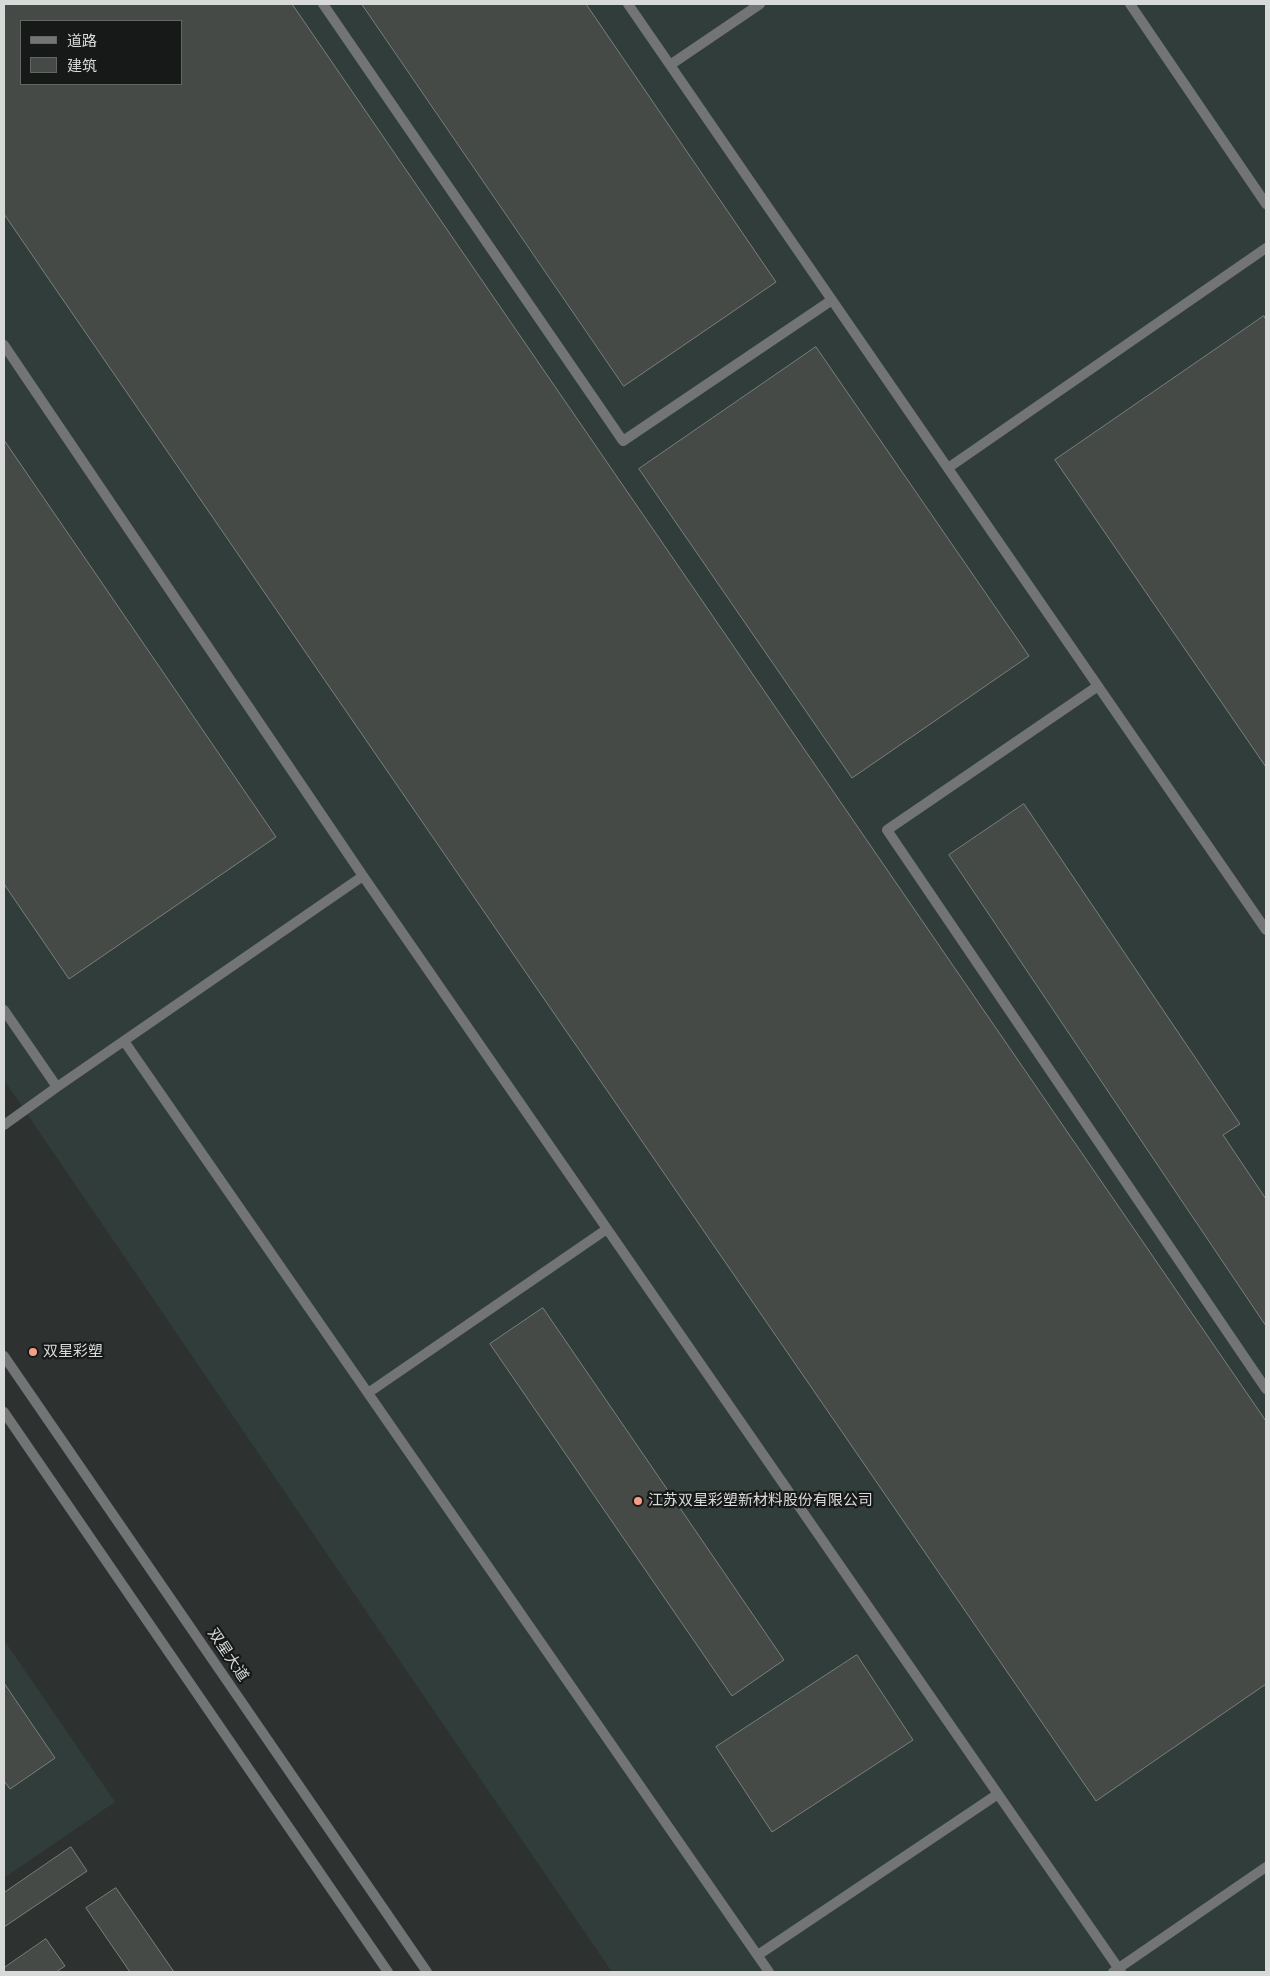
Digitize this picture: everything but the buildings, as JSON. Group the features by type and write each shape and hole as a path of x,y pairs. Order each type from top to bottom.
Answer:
{"street":[{"path":"323,4 623,441 832,300"},
{"path":"628,4 1266,930"},
{"path":"670,65 760,4"},
{"path":"1130,4 1266,204"},
{"path":"948,468 1266,248"},
{"path":"4,345 363,876 998,1794 1117,1971 1266,1867"},
{"path":"1098,686 887,830 1266,1389"},
{"path":"4,1125 363,876"},
{"path":"4,1010 57,1087"},
{"path":"124,1041 769,1972"},
{"path":"368,1393 607,1229"},
{"name":"双星大道","path":"4,1356 427,1972"},
{"path":"4,1412 388,1972"},
{"path":"758,1955 998,1794"}],"shaded area":[{"path":"4,4 1266,4 1266,1972 612,1972 4,1080"},
{"path":"4,1640 115,1802 4,1878"}],"place":[{"name":"双星彩塑","path":"33,1352"},
{"name":"江苏双星彩塑新材料股份有限公司","path":"638,1501"}]}
